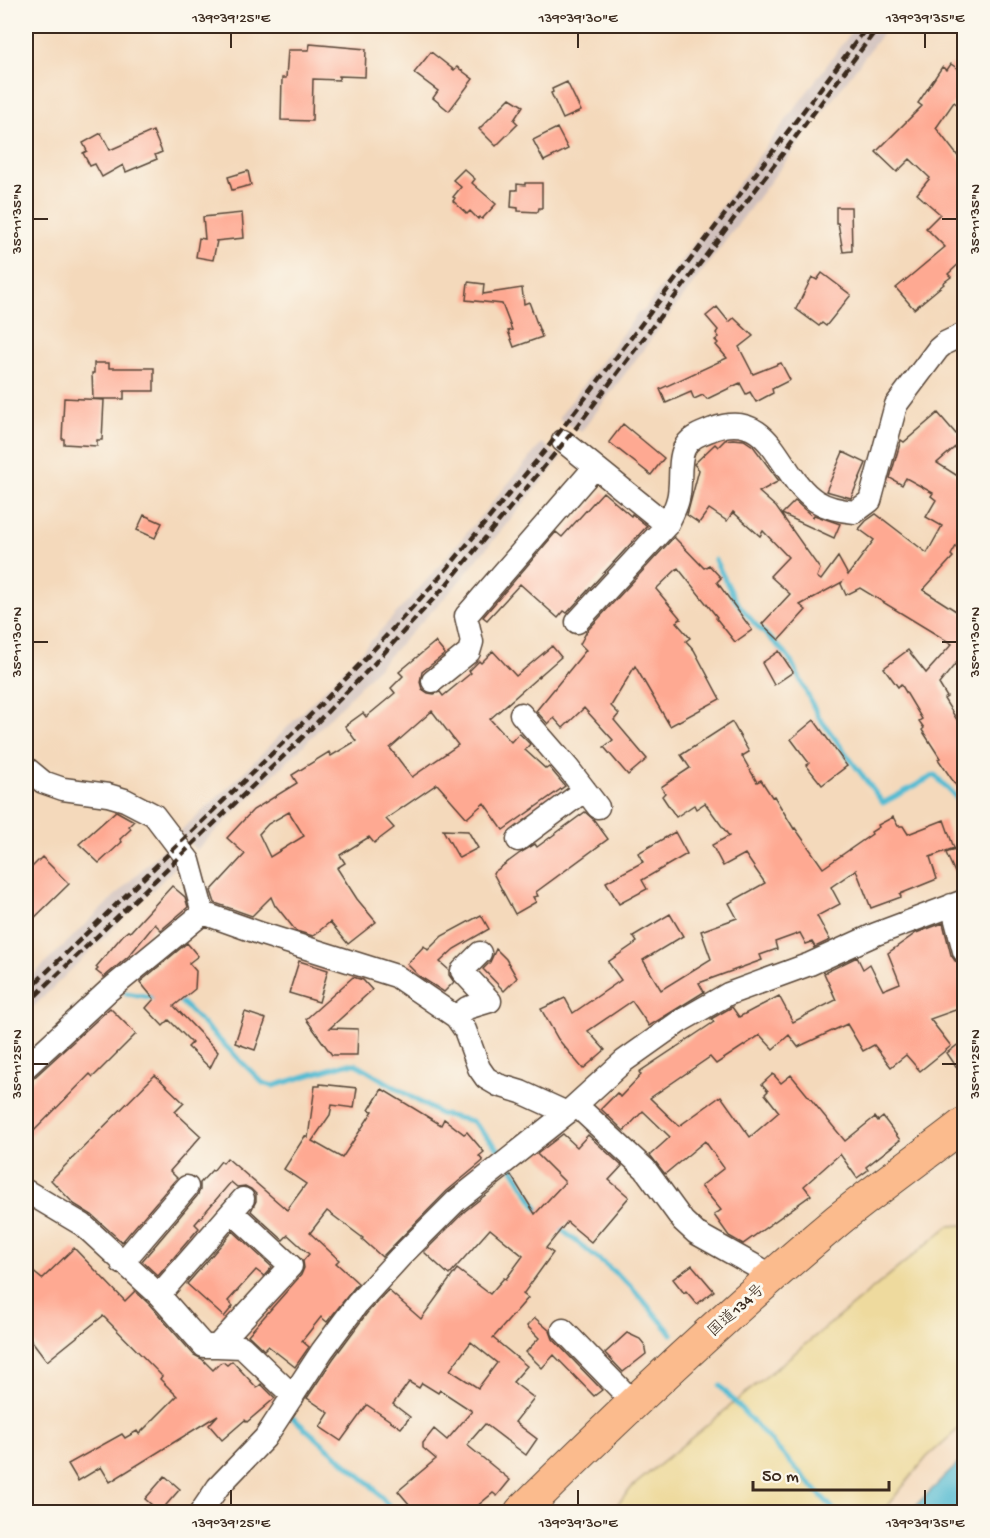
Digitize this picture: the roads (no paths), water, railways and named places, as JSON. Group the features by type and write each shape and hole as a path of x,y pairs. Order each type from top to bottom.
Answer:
{"highway":[{"name":"国道134号","path":"521,1512 699,1341 773,1276 840,1219 964,1124"}],"street":[{"path":"577,622 667,525 678,499 683,450 693,437 728,424 747,427 767,440 796,481 816,501 842,511 855,512 870,501 896,405 938,349 964,334"},
{"path":"563,441 667,525"},
{"path":"433,681 470,651 472,642 466,616 595,467"},
{"path":"518,840 592,798 521,714"},
{"path":"26,768 43,782 63,789 108,795 125,800 154,815 189,861 203,913"},
{"path":"201,1512 218,1487 265,1438 322,1351 364,1296 456,1200 571,1109 624,1060 679,1022 728,994 810,964 876,934 958,903 964,951"},
{"path":"203,913 396,976 456,1017 465,1030 479,1068 486,1078 571,1109 645,1169 683,1221 696,1233 773,1276"},
{"path":"26,1067 99,999 203,913"},
{"path":"456,1017 467,1008 490,1001 462,971 480,953"},
{"path":"122,1263 187,1187"},
{"path":"26,1191 84,1226 159,1295 204,1346 242,1347 293,1396"},
{"path":"159,1295 237,1205 291,1266 217,1346"},
{"path":"563,1330 634,1403"}],"water":[{"path":"964,1458 964,1512 909,1512"}],"waterway":[{"path":"715,560 736,601 791,661 818,716 883,803 935,775 964,806"},
{"path":"126,993 157,998"},
{"path":"173,1000 180,1001 263,1083 273,1086 346,1064 356,1064 440,1114 472,1121 505,1156"},
{"path":"510,1164 541,1214"},
{"path":"556,1225 629,1284 672,1334"},
{"path":"720,1386 836,1512"},
{"path":"293,1418 370,1484 394,1512"}],"railway":[{"path":"26,992 285,741 365,659 440,577 548,447 868,26"},
{"path":"26,1005 292,748 373,665 447,584 576,428 879,26"}]}
